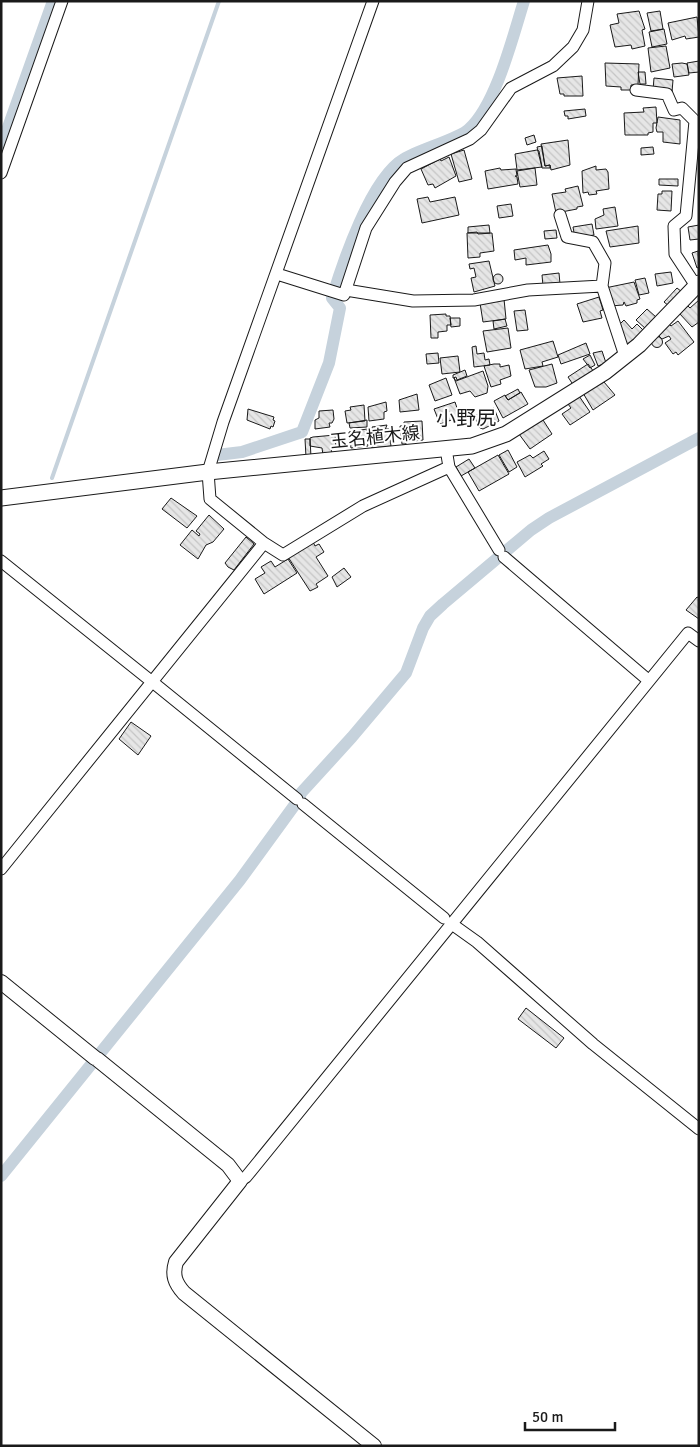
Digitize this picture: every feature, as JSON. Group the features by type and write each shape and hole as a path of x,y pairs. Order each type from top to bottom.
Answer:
{"main road":[{"name":"玉名植木線","path":"1,498 208,472 472,446 506,434 561,402 625,356 697,284"}],"street":[{"path":"1,173 62,1"},
{"path":"373,1 223,422 208,472 210,499 283,556 363,506 449,467"},
{"path":"277,274 344,295 366,228 395,182 407,168 470,139 481,130 511,88 553,66 573,46 583,30 588,1"},
{"path":"636,90 666,94 674,110 682,108 695,121 686,216 674,226 675,254 697,284"},
{"path":"560,215 567,237 593,242 604,263 602,286 625,356"},
{"path":"346,290 413,301 474,300 528,290 602,286"},
{"path":"446,449 449,467 502,554 648,680"},
{"path":"1,869 264,543"},
{"path":"1,561 444,918"},
{"path":"374,1446 176,1284 174,1277 176,1262 240,1180 253,1170 648,680 688,633 699,641"},
{"path":"456,927 477,942 593,1044 699,1129"},
{"path":"1,982 228,1165 240,1180"}],"building":[{"path":"639,11 645,29 642,30 645,46 632,49 631,45 615,47 610,25 619,23 617,14"},
{"path":"660,11 663,29 651,31 647,13"},
{"path":"697,17 699,37 686,39 685,36 672,40 668,23"},
{"path":"664,29 667,44 652,47 649,32"},
{"path":"666,46 670,68 651,72 648,48"},
{"path":"699,61 699,72 689,73 687,63"},
{"path":"605,63 639,64 638,85 631,85 631,90 621,90 621,87 606,86"},
{"path":"672,64 687,64 689,75 674,77"},
{"path":"638,72 645,72 646,84 640,84"},
{"path":"582,76 583,96 564,96 564,94 560,94 557,78"},
{"path":"654,78 673,80 672,92 653,90"},
{"path":"656,107 657,123 653,123 653,132 648,133 648,135 625,135 624,113 644,112 643,108"},
{"path":"585,109 586,116 568,119 568,116 565,116 564,111"},
{"path":"658,117 680,120 680,144 663,142 663,132 657,132 656,128"},
{"path":"534,135 536,142 527,145 525,138"},
{"path":"568,140 570,165 551,170 550,165 545,166 541,144"},
{"path":"542,146 545,166 550,165 550,168 542,168 537,147"},
{"path":"653,147 654,154 641,155 641,148"},
{"path":"464,150 472,179 459,182 451,154"},
{"path":"539,151 542,167 517,170 515,154"},
{"path":"449,157 456,176 435,188 433,184 428,185 421,169 440,159 441,161"},
{"path":"596,166 596,170 606,169 608,172 609,189 596,191 597,194 589,195 588,192 583,193 582,171"},
{"path":"500,168 501,170 516,169 517,176 515,176 517,177 518,184 488,189 485,171"},
{"path":"535,168 537,185 520,187 517,171"},
{"path":"659,179 678,179 678,186 659,185"},
{"path":"578,186 583,206 556,213 552,194 566,192 565,189"},
{"path":"662,191 672,191 671,211 657,210 658,194 662,194"},
{"path":"428,197 430,202 455,197 459,215 422,223 417,199"},
{"path":"511,204 513,216 499,218 497,206"},
{"path":"615,207 618,226 596,229 595,219 604,215 603,209"},
{"path":"592,224 594,235 575,238 573,227"},
{"path":"489,225 490,233 468,233 468,227"},
{"path":"699,225 699,239 690,240 688,227"},
{"path":"638,226 639,243 610,247 606,231"},
{"path":"556,230 557,238 545,239 544,231"},
{"path":"477,232 478,234 492,233 494,251 480,253 480,257 468,258 467,233"},
{"path":"548,245 551,262 526,265 526,258 515,260 514,250"},
{"path":"698,251 699,267 697,268 692,253"},
{"path":"489,261 495,286 474,292 471,278 476,277 474,268 470,269 469,264"},
{"path":"671,272 673,283 657,286 655,274"},
{"path":"559,273 560,284 543,286 542,275"},
{"path":"496,274 500,274 503,279 502,283 496,284 493,281 493,277"},
{"path":"645,278 649,293 639,295 635,280"},
{"path":"634,282 640,299 637,300 637,303 626,306 624,302 623,305 610,306 605,288"},
{"path":"677,288 682,292 669,306 664,302"},
{"path":"599,297 603,310 600,311 602,318 583,322 577,304"},
{"path":"504,299 506,319 483,322 480,303"},
{"path":"699,300 699,322 692,327 679,313 687,305 690,308"},
{"path":"647,309 656,317 646,329 636,320"},
{"path":"525,310 528,330 517,331 514,311"},
{"path":"446,314 446,316 450,316 451,325 447,325 447,331 438,332 438,338 431,338 430,315"},
{"path":"450,318 460,318 460,326 451,327"},
{"path":"505,319 507,326 494,329 493,321"},
{"path":"624,320 632,329 637,324 644,331 627,347 617,327"},
{"path":"678,321 694,342 678,355 676,352 673,354 665,343 671,339 669,336 662,339 658,335 669,324 671,326"},
{"path":"508,328 511,348 487,352 483,331"},
{"path":"657,336 663,342 657,348 651,342"},
{"path":"553,341 558,357 542,362 543,366 525,369 520,350"},
{"path":"586,343 590,354 561,364 558,355"},
{"path":"476,346 477,354 484,353 485,360 489,359 490,365 474,367 472,347"},
{"path":"602,351 606,363 598,366 593,353"},
{"path":"438,353 439,363 427,364 426,354"},
{"path":"590,355 595,365 590,368 583,359"},
{"path":"458,356 460,372 442,374 440,358"},
{"path":"500,364 500,367 509,365 511,376 500,380 501,384 491,387 484,366"},
{"path":"552,364 557,383 546,387 535,387 529,370"},
{"path":"588,364 594,372 574,386 568,377"},
{"path":"465,370 467,376 457,380 456,377 453,378 453,375"},
{"path":"483,371 488,386 487,393 475,397 470,391 460,394 454,378 456,381"},
{"path":"446,378 452,395 435,401 429,385"},
{"path":"604,382 615,395 593,410 583,393"},
{"path":"518,389 520,393 508,400 505,396"},
{"path":"521,392 528,404 503,418 494,401 505,395 508,400"},
{"path":"417,394 419,410 400,412 399,400"},
{"path":"579,396 590,412 570,425 562,414 571,408 568,404"},
{"path":"386,402 387,411 384,412 384,419 369,421 368,407"},
{"path":"455,402 460,417 440,424 434,409"},
{"path":"364,405 365,421 347,423 345,411 351,410 350,407"},
{"path":"494,408 499,421 483,429 480,428 474,416"},
{"path":"248,409 274,417 273,427 271,426 270,429 247,420"},
{"path":"333,410 334,419 332,423 329,423 330,427 315,429 315,420 319,418 319,411"},
{"path":"367,420 367,427 350,428 349,423"},
{"path":"543,420 552,434 530,449 519,434"},
{"path":"422,421 423,440 413,441 412,436 405,436 404,422"},
{"path":"387,425 385,430 372,431 372,427"},
{"path":"400,426 405,426 406,444 402,444"},
{"path":"367,429 368,446 351,448 349,432"},
{"path":"386,429 389,429 391,446 372,448 371,438 374,438 374,435 386,432"},
{"path":"335,435 336,447 331,447 332,454 323,455 322,448 310,446 310,438"},
{"path":"305,439 310,439 311,457 306,457"},
{"path":"508,450 517,467 509,472 499,455"},
{"path":"544,451 549,459 541,464 543,466 525,477 517,462 530,455 533,458"},
{"path":"498,455 509,474 479,491 468,472"},
{"path":"469,459 475,468 461,476 456,467"},
{"path":"171,498 197,516 187,528 162,509"},
{"path":"209,515 224,529 213,542 206,545 198,559 180,545 192,530 199,536 200,534 196,531"},
{"path":"246,537 254,544 234,570 225,563"},
{"path":"313,542 315,546 319,544 324,552 316,557 328,576 316,584 318,587 310,591 288,557"},
{"path":"288,559 297,573 264,594 255,579 265,573 261,567 271,561 275,567"},
{"path":"344,568 351,577 337,587 332,577"},
{"path":"697,597 699,598 699,619 686,610"},
{"path":"131,722 151,736 138,755 119,739"},
{"path":"526,1008 564,1038 556,1048 518,1019"}],"waterway":[{"path":"1,147 53,1"},
{"path":"52,478 219,1"},
{"path":"217,455 242,452 302,432 329,363 340,308 332,298 351,243 370,202 380,184 392,169 404,159 464,133 479,118 495,87 509,51 524,1"},
{"path":"1,1176 240,880 299,799 301,793 352,737 406,673 423,628 430,616 531,530 549,518 699,438"}],"district":[{"name":"小野尻","path":"466,418"}]}
